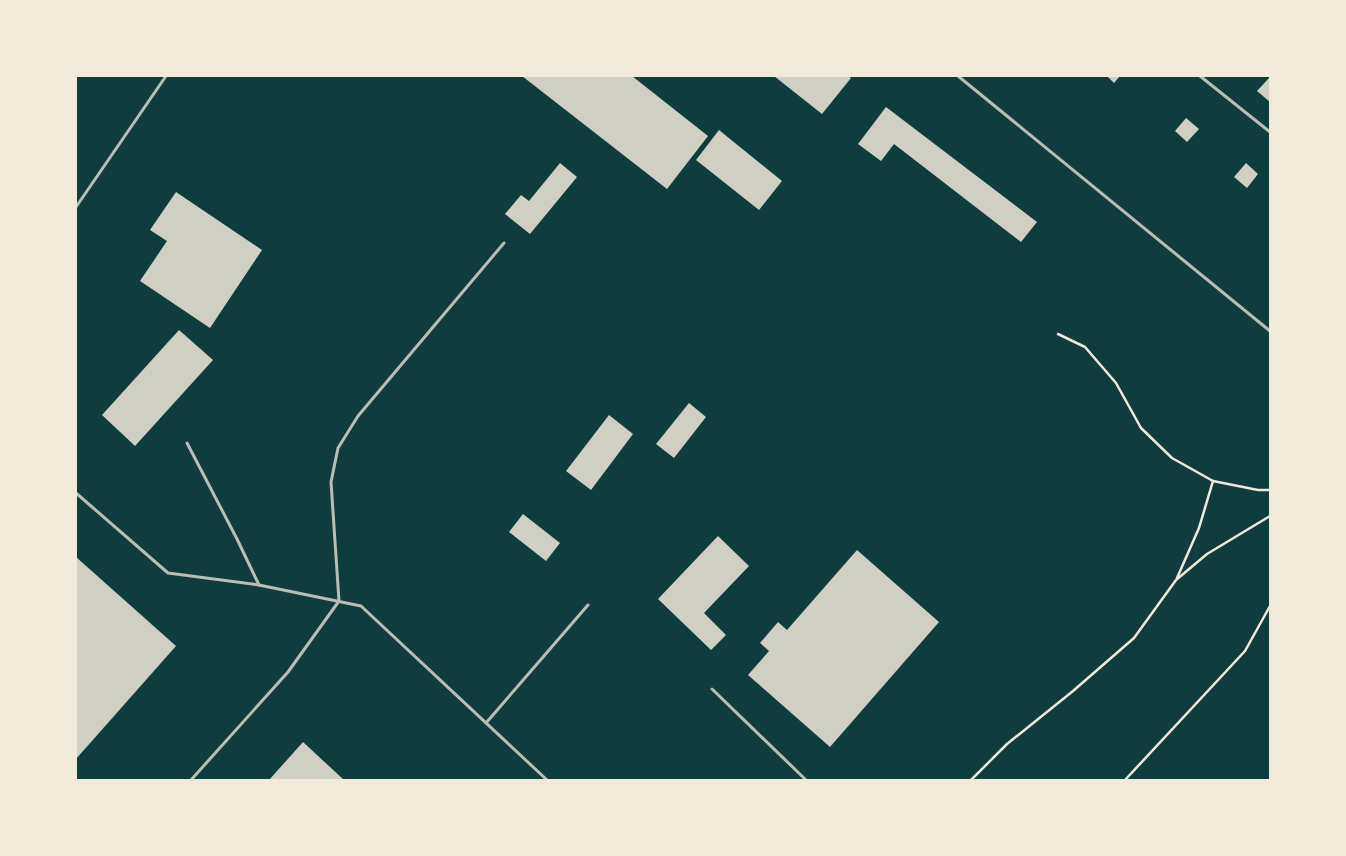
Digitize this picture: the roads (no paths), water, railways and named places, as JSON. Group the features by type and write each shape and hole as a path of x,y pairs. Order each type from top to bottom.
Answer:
{"lane":[{"path":"76,207 166,76"},
{"path":"958,76 1270,331"},
{"path":"1200,76 1270,132"},
{"path":"191,780 288,672 339,601 331,482 338,448 358,416 504,243"},
{"path":"186,443 237,539 259,585"},
{"path":"76,493 168,573 259,585 362,606 547,780"},
{"path":"486,723 588,605"},
{"path":"712,689 806,780"}]}
